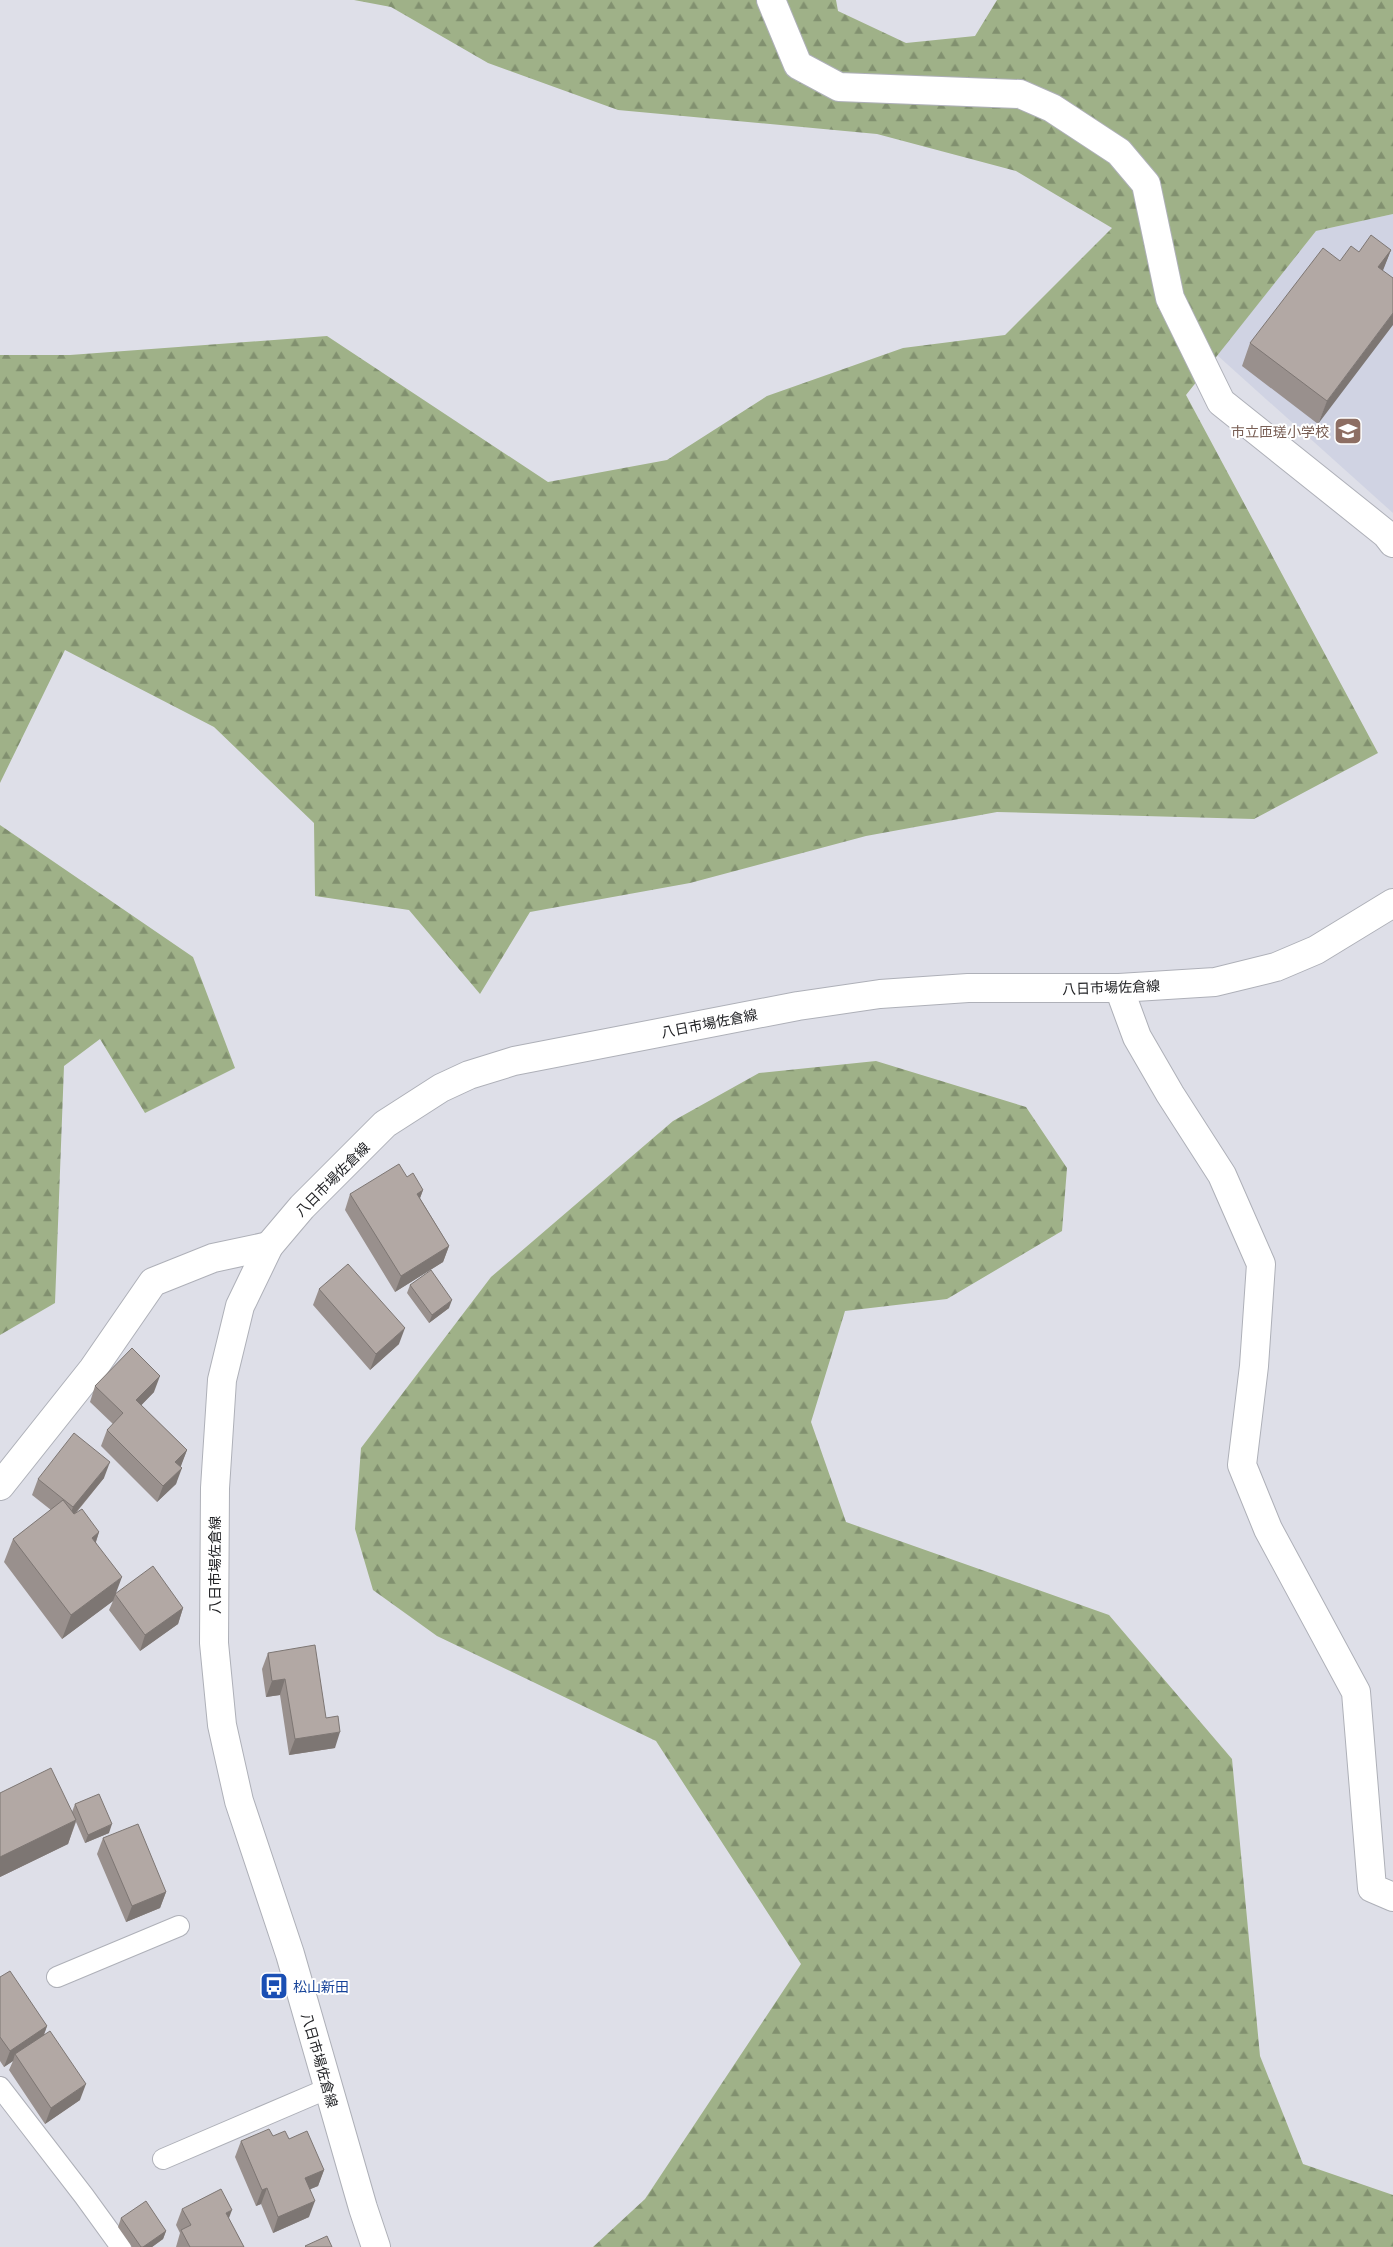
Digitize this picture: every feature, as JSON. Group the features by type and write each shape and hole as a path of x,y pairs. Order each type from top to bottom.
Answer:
{"street":[{"path":"771,0 798,64 838,87 1020,94 1052,108 1119,152 1146,184 1170,298 1221,402 1386,534 1393,543"},
{"name":"八日市場佐倉線","path":"376,2247 290,1954 239,1801 222,1725 214,1643 215,1488 222,1380 240,1306 269,1246 302,1207 385,1124 441,1088 469,1075 514,1061 798,1006 880,994 968,988 1119,988 1215,982 1276,967 1316,950 1393,903"},
{"path":"1119,988 1137,1037 1170,1094 1222,1175 1261,1264 1254,1366 1242,1465 1268,1529 1356,1692 1372,1888 1393,1897"},
{"path":"0,1486 93,1369 153,1282 213,1258 269,1246"}],"lane":[{"path":"57,1977 179,1926"},
{"path":"0,2087 121,2247"},
{"path":"163,2159 329,2088"}],"shaded area":[{"name":"市立匝瑳小学校","path":"1393,214 1393,513 1217,355 1316,231"}],"green space":[{"path":"354,0 836,0 838,11 906,43 975,36 997,0 1393,0 1393,214 1316,231 1186,395 1378,753 1254,819 997,812 866,836 690,883 530,912 480,994 409,910 315,896 314,823 214,727 65,650 0,783 0,355 70,355 327,336 548,482 667,460 767,396 903,348 1005,335 1112,228 1016,171 877,134 618,110 488,63 391,7"},
{"path":"0,825 193,957 235,1068 145,1113 100,1039 64,1066 55,1303 0,1335"},
{"path":"876,1061 1026,1107 1067,1168 1062,1231 947,1299 845,1311 811,1422 846,1522 1109,1615 1232,1759 1260,2056 1303,2164 1393,2195 1393,2247 593,2247 645,2199 801,1964 656,1741 437,1636 373,1590 355,1529 361,1448 491,1277 673,1121 759,1073"}],"building":[{"path":"1371,235 1391,250 1378,267 1393,278 1393,313 1327,401 1250,343 1323,248 1340,261 1351,246 1359,252"},
{"path":"399,1164 407,1177 413,1173 423,1190 417,1194 449,1246 401,1276 350,1194"},
{"path":"348,1264 405,1328 376,1354 319,1289"},
{"path":"431,1270 452,1300 432,1315 410,1285"},
{"path":"132,1348 160,1376 136,1400 187,1450 175,1462 182,1468 163,1486 107,1430 123,1413 95,1386"},
{"path":"74,1433 110,1462 73,1507 38,1479"},
{"path":"63,1500 74,1514 82,1509 99,1532 92,1538 122,1577 71,1615 13,1539"},
{"path":"153,1566 183,1608 145,1635 115,1594"},
{"path":"315,1645 326,1718 338,1716 340,1732 295,1739 285,1679 272,1681 268,1653"},
{"path":"51,1768 76,1820 0,1857 0,1793"},
{"path":"99,1794 112,1824 88,1835 75,1804"},
{"path":"138,1824 166,1892 132,1906 103,1838"},
{"path":"10,1971 47,2026 10,2051 0,2037 0,1977"},
{"path":"50,2031 86,2084 51,2108 15,2054"},
{"path":"269,2129 273,2136 285,2131 289,2139 307,2131 324,2170 305,2178 315,2201 278,2217 267,2188 262,2190 241,2141"},
{"path":"221,2189 232,2210 226,2213 244,2247 190,2247 181,2230 191,2225 182,2209"},
{"path":"146,2201 166,2231 141,2247 121,2218"},
{"path":"327,2236 332,2247 305,2246"}],"place":[{"name":"市立匝瑳小学校","path":"1348,431"},
{"name":"松山新田","path":"274,1986"}]}
